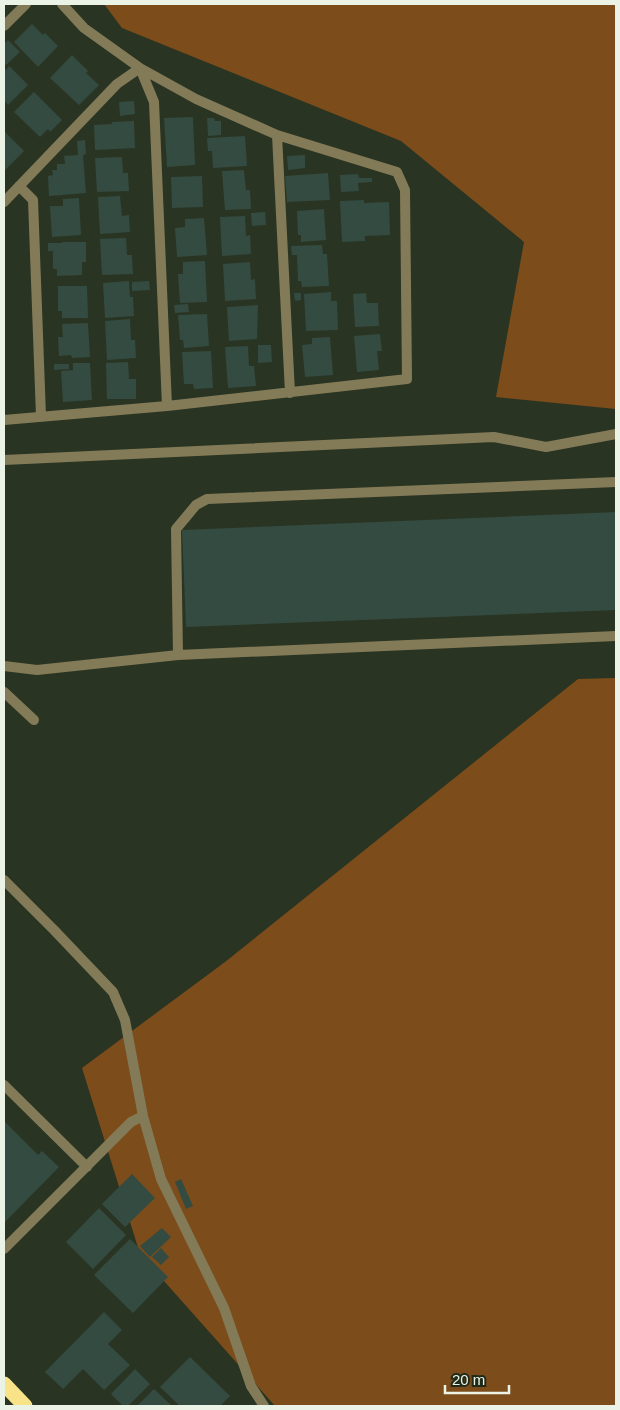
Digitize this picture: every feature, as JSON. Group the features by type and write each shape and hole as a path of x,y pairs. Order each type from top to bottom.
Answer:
{"highway":[{"path":"4,1384 25,1406"}],"street":[{"path":"4,26 26,4"},
{"path":"4,420 167,406 407,379 405,190 397,172 277,135 196,99 140,68 84,28 62,4"},
{"path":"4,202 117,84 140,68"},
{"path":"140,68 154,102 167,406"},
{"path":"277,135 290,393"},
{"path":"19,186 33,200 41,416"},
{"path":"4,460 494,437 546,447 616,434"},
{"path":"178,655 176,529 196,505 207,499 616,482"},
{"path":"4,666 37,670 178,655 616,636"},
{"path":"4,692 34,720"},
{"path":"4,880 113,992 125,1020 143,1116 161,1180 224,1308 251,1386 264,1406"},
{"path":"4,1085 87,1167"},
{"path":"4,1249 130,1122 143,1116"}],"shaded area":[{"path":"104,4 616,4 616,409 496,397 524,242 401,141 122,28"},
{"path":"616,678 616,1406 275,1406 140,1254 82,1068 225,962 578,679"}],"building":[{"path":"32,24 43,35 45,33 58,46 38,67 14,42"},
{"path":"8,40 20,52 6,65 4,63 4,44"},
{"path":"72,55 88,71 86,73 99,85 79,105 50,78"},
{"path":"9,66 28,85 8,105 4,100 4,67 6,70"},
{"path":"34,92 62,120 50,132 48,129 40,137 14,112"},
{"path":"134,101 135,114 120,116 119,102"},
{"path":"193,117 195,165 167,167 164,118"},
{"path":"207,118 221,121 221,135 208,136"},
{"path":"134,121 135,148 95,150 94,125"},
{"path":"4,131 24,151 5,170 4,169"},
{"path":"245,136 247,166 213,168 212,151 208,151 207,138"},
{"path":"85,140 86,154 83,155 86,193 49,196 48,176 53,175 52,170 57,170 57,164 65,164 64,156 78,155 77,141"},
{"path":"305,155 305,168 288,170 287,156"},
{"path":"122,157 123,173 128,173 129,191 97,192 95,158"},
{"path":"244,170 246,190 250,190 251,209 225,210 222,171"},
{"path":"328,173 330,200 287,202 285,176"},
{"path":"358,174 359,178 372,178 372,182 358,183 359,191 341,192 340,175"},
{"path":"202,176 203,207 172,208 171,177"},
{"path":"120,196 122,216 129,215 130,232 100,234 98,197"},
{"path":"79,198 81,235 52,237 50,206 63,206 63,199"},
{"path":"364,200 364,203 389,202 390,235 365,236 365,241 342,242 340,201"},
{"path":"324,209 326,240 301,242 301,235 298,235 297,211"},
{"path":"265,212 266,225 252,226 251,213"},
{"path":"245,216 246,236 250,235 251,254 222,256 220,217"},
{"path":"204,218 207,255 177,257 175,228 185,227 185,219"},
{"path":"126,238 127,255 132,255 133,274 102,275 100,239"},
{"path":"86,242 86,262 82,262 82,275 57,276 57,269 53,269 53,251 48,251 48,243"},
{"path":"322,245 323,254 327,254 329,286 302,287 301,281 298,281 297,255 292,255 291,246"},
{"path":"205,261 207,302 180,303 178,274 183,274 183,262"},
{"path":"250,262 251,280 255,279 256,299 225,301 223,264"},
{"path":"129,281 130,297 133,297 134,316 105,318 103,283"},
{"path":"149,281 150,290 132,291 132,282"},
{"path":"58,286 87,286 88,318 62,318 62,311 58,311"},
{"path":"331,292 331,301 337,301 338,330 306,331 304,294"},
{"path":"294,293 301,293 301,300 295,301"},
{"path":"366,293 367,303 378,303 379,326 355,327 353,294"},
{"path":"188,304 189,312 175,313 174,305"},
{"path":"258,305 257,339 229,341 227,307"},
{"path":"207,314 209,346 184,348 183,340 180,340 178,315"},
{"path":"130,319 131,340 135,340 136,358 107,360 105,321"},
{"path":"88,323 90,357 72,358 71,355 59,356 58,337 63,337 62,324"},
{"path":"380,334 382,351 377,351 379,370 357,372 354,336"},
{"path":"330,337 333,375 305,377 302,345 312,344 312,338"},
{"path":"258,345 271,345 272,362 258,363"},
{"path":"248,346 249,366 254,366 256,386 228,388 225,347"},
{"path":"211,351 213,388 194,389 193,384 184,384 182,352"},
{"path":"128,362 129,379 136,379 136,399 107,399 106,363"},
{"path":"73,363 90,363 92,400 63,402 61,371 73,370"},
{"path":"54,364 69,364 69,369 54,370"},
{"path":"616,512 616,610 186,627 182,530"},
{"path":"4,1121 38,1155 42,1151 59,1167 4,1223"},
{"path":"132,1174 155,1198 125,1227 102,1204"},
{"path":"181,1179 193,1206 186,1209 175,1182"},
{"path":"99,1208 126,1235 93,1269 66,1242"},
{"path":"162,1228 171,1237 150,1257 140,1246"},
{"path":"130,1239 168,1277 133,1313 94,1275"},
{"path":"161,1248 169,1257 161,1265 152,1257"},
{"path":"104,1312 122,1330 108,1344 130,1365 104,1390 83,1369 63,1389 45,1372"},
{"path":"190,1357 230,1396 220,1406 180,1406 160,1387"},
{"path":"135,1369 150,1384 128,1406 123,1406 111,1394"},
{"path":"154,1389 172,1406 137,1406"}]}
